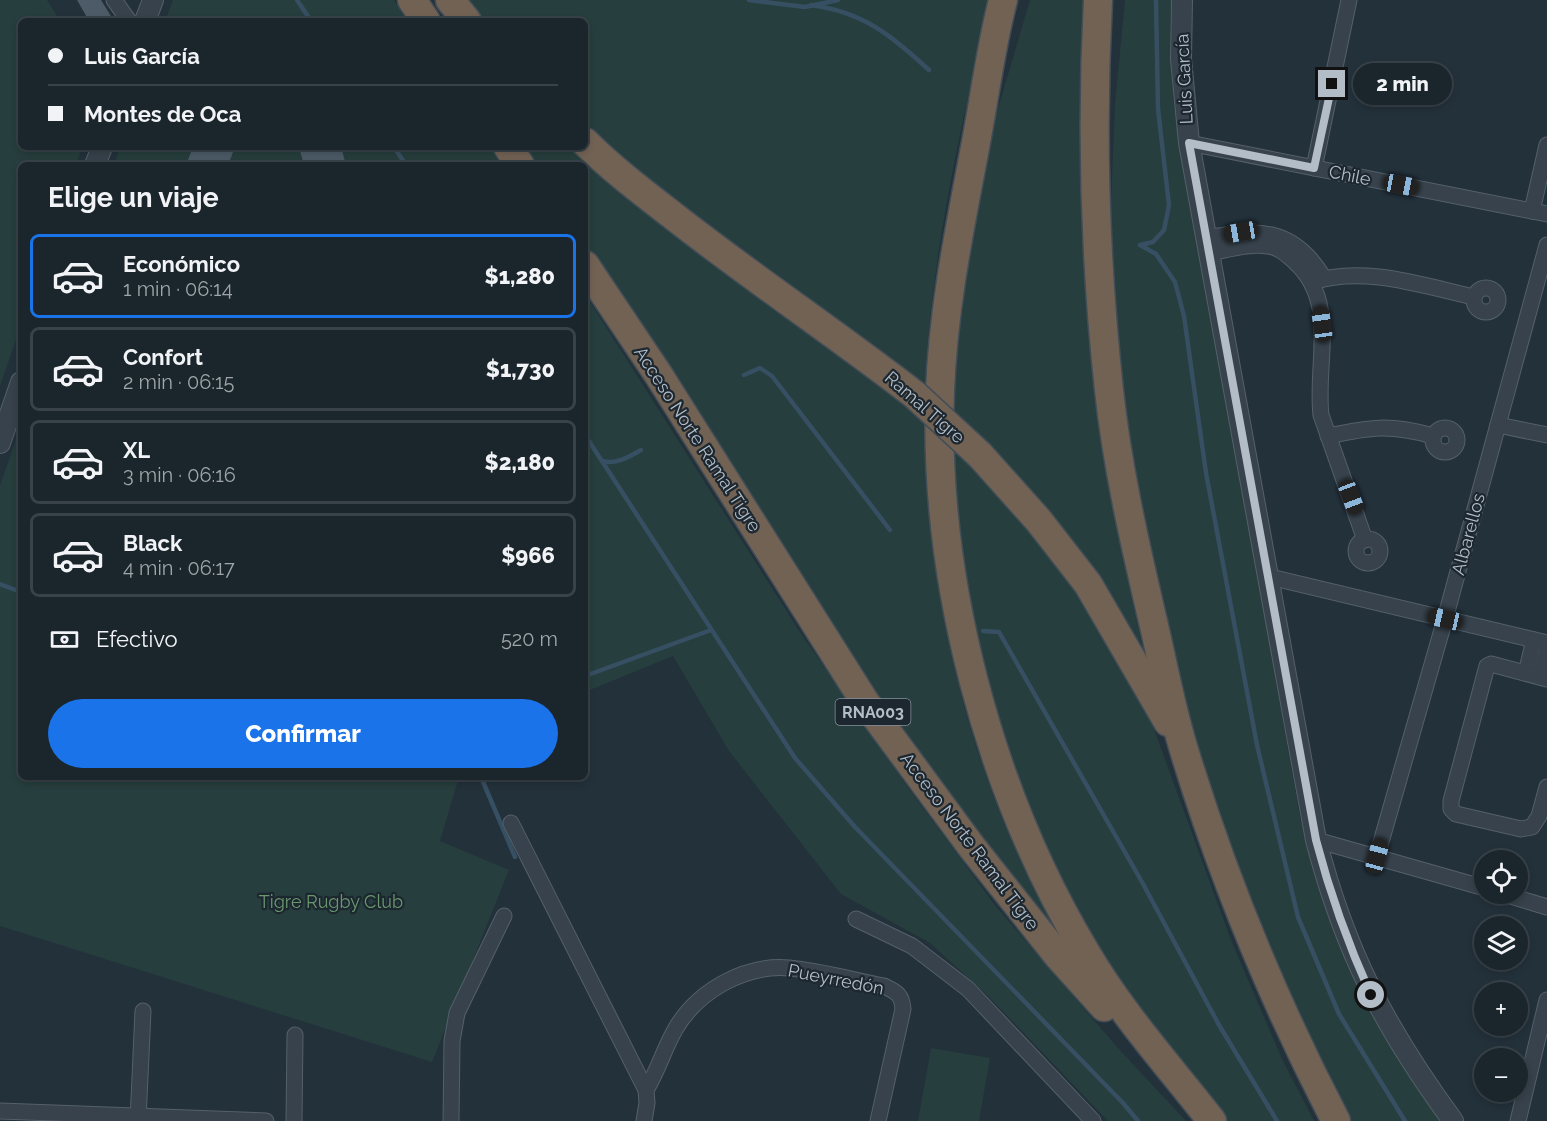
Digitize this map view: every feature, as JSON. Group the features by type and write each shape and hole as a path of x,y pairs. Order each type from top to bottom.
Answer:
{"highway":[{"path":"412,0 424,18"},
{"path":"450,0 465,18"},
{"path":"1004,0 958,231 946,309 940,391 940,458 949,551 963,638 986,726 1015,806 1072,929 1124,1012 1212,1121"},
{"path":"974,153 1023,0"},
{"path":"1098,0 1094,96 1098,252 1109,392 1130,520 1183,747 1254,948 1305,1061 1336,1121"},
{"path":"1096,175 1117,0"},
{"name":"Ramal Tigre","path":"588,145 610,166 728,259 859,352 915,395 980,455 1040,521 1088,584 1183,747"},
{"name":"Acceso Norte Ramal Tigre","path":"588,269 658,374 865,702 971,846 1059,957 1212,1121"}],"street":[{"path":"114,0 127,18"},
{"path":"146,18 153,0"},
{"name":"Luis García","path":"1182,0 1181,59 1189,143 1266,576 1316,840 1330,894 1371,995 1399,1044 1453,1121"},
{"path":"1314,168 1349,0"},
{"name":"Chile","path":"1189,143 1539,213"},
{"path":"1539,213 1547,145"},
{"name":"Albarellos","path":"1377,856 1445,619 1547,245"},
{"path":"1207,246 1269,246 1284,252 1318,280 1368,277 1398,280 1474,297"},
{"path":"1318,280 1323,348 1319,397 1321,415 1365,540"},
{"path":"0,443 18,391"},
{"path":"1498,424 1547,435"},
{"path":"1328,435 1369,427 1388,427 1403,428 1433,436"},
{"path":"1266,576 1540,641 1538,677"},
{"path":"1538,677 1547,651"},
{"path":"1538,677 1491,664 1487,666 1450,801 1451,809 1456,814 1521,829 1532,827 1539,816 1547,787"},
{"path":"511,823 646,1090"},
{"path":"1316,840 1474,885"},
{"path":"1528,901 1547,907"},
{"path":"451,1121 452,1041 457,1013 504,916"},
{"path":"856,919 912,946 968,989 1093,1121"},
{"name":"Pueyrredón","path":"644,1121 647,1103 646,1090 658,1071 676,1029 701,998 745,974 767,969 788,968 884,986 898,992 902,999 903,1009 878,1121"},
{"path":"1518,1121 1547,1000"},
{"path":"138,1119 143,1011"},
{"path":"294,1121 295,1035"},
{"path":"0,1111 138,1119 266,1121"}],"green space":[{"path":"0,0 47,0 58,18 18,18 18,150 81,150 77,162 18,162 18,334 0,386"},
{"path":"173,0 394,0 405,18 166,18"},
{"path":"462,0 993,0 956,154 936,271 929,324 927,364 928,479 941,599 952,658 967,717 985,774 1007,831 1036,894 1070,950 943,794 756,517 588,255 588,162 526,162 518,150 576,150 746,256 615,155 588,131 588,18 478,18"},
{"path":"1030,0 1088,0 1080,131 1081,197 1090,327 1106,457 1116,521 1143,649 1141,654 975,464 1074,586 1151,721 1231,940 1282,1059 1314,1121 1228,1121 1175,1062 1088,940 1028,816 973,645 945,406 984,156"},
{"path":"1125,0 1172,0 1170,23 1174,105 1300,817 1313,866 1328,915 1363,992 1441,1121 1348,1121 1305,1036 1218,821 1189,724 1135,489 1119,373 1110,226 1115,104"},
{"path":"119,150 492,150 499,162 115,162"},
{"path":"588,299 800,632 906,785 994,904 1117,1047 1186,1121 1108,1121 990,998 930,943 841,894 729,751 673,656 588,691"},
{"name":"Tigre Rugby Club","path":"18,434 18,780 458,780 440,841 509,870 432,1062 0,926 0,485"},
{"path":"931,1048 990,1058 979,1121 918,1121"}],"building":[{"path":"77,0 101,0 112,18 87,18"},
{"path":"192,150 234,150 229,162 187,162"},
{"path":"300,150 342,150 345,162 303,162"}],"waterway":[{"path":"297,0 309,18"},
{"path":"749,0 805,7 838,0"},
{"path":"1140,245 1153,242 1164,230 1169,205 1158,109 1156,0"},
{"path":"811,5 829,8 861,19 889,36 929,70"},
{"path":"396,150 404,162"},
{"path":"1140,245 1156,254 1175,282 1184,316 1206,473 1257,745 1298,917 1339,1014 1405,1121"},
{"path":"744,375 760,368 772,376 890,530"},
{"path":"588,440 795,758 855,827 1138,1121"},
{"path":"602,461 617,461 641,450"},
{"path":"0,584 18,591"},
{"path":"588,675 711,630"},
{"path":"983,631 999,632 1142,882 1219,1025 1277,1121"},
{"path":"482,780 515,857"}],"route":[{"path":"1332,84 1314,168 1189,143 1262,554 1316,840 1330,894 1371,995"}]}
